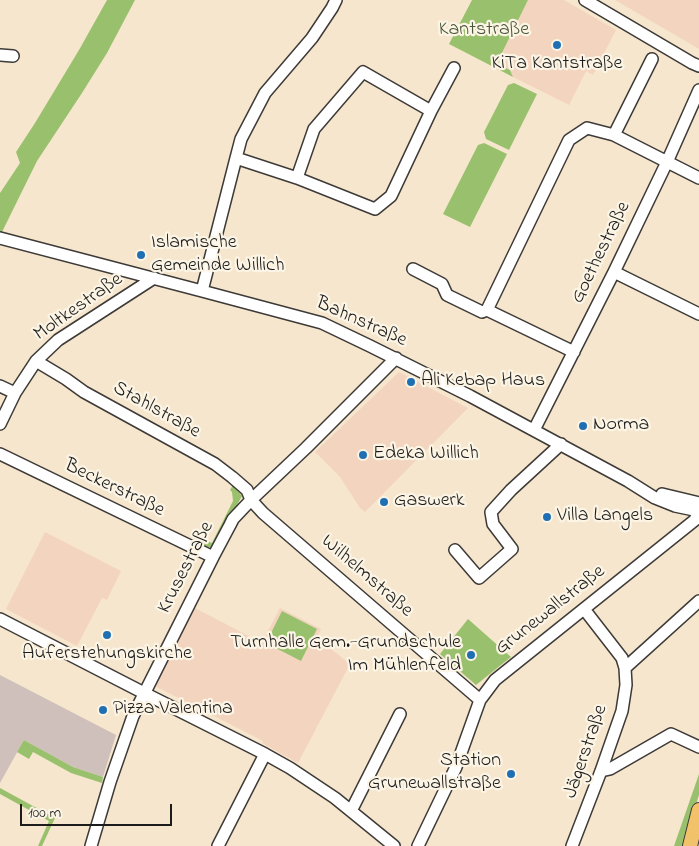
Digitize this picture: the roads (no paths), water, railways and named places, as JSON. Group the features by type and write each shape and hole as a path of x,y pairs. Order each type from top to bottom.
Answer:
{"main road":[{"path":"690,846 699,810"},
{"path":"695,846 699,836"}],"street":[{"path":"202,291 242,139 265,93 312,38 336,0"},
{"path":"585,0 699,66"},
{"path":"0,55 13,56"},
{"path":"614,135 652,60"},
{"path":"236,158 297,178 375,209 391,196 431,111 454,68"},
{"path":"297,178 314,129 363,72 431,111"},
{"name":"Goethestraße","path":"534,430 614,272 699,90"},
{"path":"487,310 569,140 587,128 614,135 699,178"},
{"name":"Bahnstraße","path":"0,238 322,324 396,358 561,444 628,481 645,493 698,515"},
{"path":"413,269 442,284 448,295 482,312 487,310 574,352"},
{"path":"614,272 699,314"},
{"name":"Moltkestraße","path":"0,424 15,393 36,361 58,340 154,278"},
{"name":"Krusestraße","path":"90,846 133,716 233,519 396,358"},
{"name":"Stahlstraße","path":"36,361 90,396 215,464 247,490 251,500"},
{"path":"0,386 15,393"},
{"path":"455,550 479,578 512,549 493,524 491,512 511,490 561,444"},
{"name":"Beckerstraße","path":"0,454 213,557"},
{"name":"Bahnstraße","path":"628,481 665,495 699,503"},
{"name":"Wilhelmstraße","path":"251,500 263,513 480,700"},
{"name":"Grunewallstraße","path":"418,846 456,767 480,700 495,680 584,610 698,515"},
{"path":"584,610 620,656 626,668 699,601"},
{"path":"0,619 265,754 304,777 394,846"},
{"name":"Jägerstraße","path":"572,846 601,771 624,702 626,668"},
{"path":"350,811 400,714"},
{"path":"601,771 610,769 671,734 699,747"},
{"path":"218,846 265,754"}],"place":[{"name":"KiTa Kantstraße","path":"557,45"},
{"name":"Islamische Gemeinde Willich","path":"141,255"},
{"name":"Ali Kebap Haus","path":"411,382"},
{"name":"Norma","path":"583,426"},
{"name":"Edeka Willich","path":"363,455"},
{"name":"Gaswerk","path":"384,502"},
{"name":"Villa Langels","path":"547,517"},
{"name":"Auferstehungskirche","path":"107,635"},
{"name":"Turnhalle Gem.-Grundschule Im Mühlenfeld","path":"471,655"},
{"name":"Pizza Valentina","path":"103,710"},
{"name":"Station Grunewallstraße","path":"511,774"}],"park label":[{"name":"Kantstraße","path":"484,31"}]}
